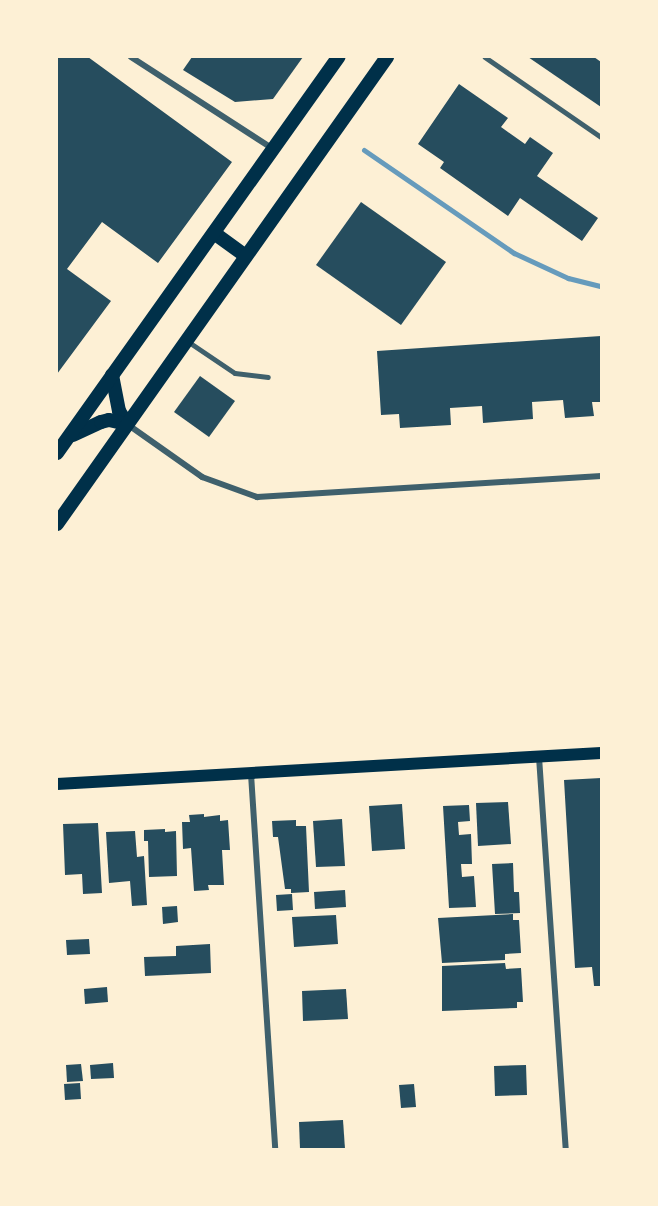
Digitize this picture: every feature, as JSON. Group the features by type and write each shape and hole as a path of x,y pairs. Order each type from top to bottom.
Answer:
{"highway":[{"path":"57,453 339,57"},
{"path":"57,524 387,57"},
{"path":"214,233 246,256"},
{"path":"112,375 119,411 127,424"},
{"path":"67,438 87,426 109,420 127,424"}],"main road":[{"path":"57,784 601,753"}],"street":[{"path":"131,57 274,150"},
{"path":"127,424 202,477 257,497 601,476"},
{"path":"539,757 566,1149"},
{"path":"250,774 274,1149"}],"lane":[{"path":"485,57 601,137"},
{"path":"187,340 235,373 268,377"}],"building":[{"path":"57,57 88,57 232,162 158,263 102,222 67,269 111,301 57,374"},
{"path":"192,57 303,57 273,99 235,102 183,70"},
{"path":"528,57 594,57 601,62 601,107"},
{"path":"459,84 508,118 501,127 525,144 530,137 553,153 537,176 598,218 582,241 520,198 508,216 440,168 444,162 418,144"},
{"path":"361,202 446,262 401,325 316,265"},
{"path":"601,336 601,402 592,402 594,416 565,418 563,400 532,402 533,419 483,423 482,406 450,408 451,425 400,428 399,414 381,415 377,351"},
{"path":"200,376 235,401 209,437 174,412"},
{"path":"601,778 601,986 594,986 592,967 575,968 564,780"},
{"path":"508,802 511,844 478,846 476,803"},
{"path":"402,804 405,849 372,851 369,806"},
{"path":"469,805 470,821 458,822 459,835 471,834 472,864 461,864 462,877 474,876 476,907 449,908 443,806"},
{"path":"204,814 204,817 220,815 220,821 228,820 230,850 222,850 224,885 208,885 209,890 194,891 191,848 183,849 182,822 190,822 189,815"},
{"path":"342,819 345,866 316,867 313,821"},
{"path":"296,820 296,826 306,826 309,892 291,893 291,889 285,889 278,837 273,837 272,821"},
{"path":"98,823 102,893 83,894 82,874 65,875 63,824"},
{"path":"165,829 165,832 176,831 177,876 149,877 148,841 144,841 144,830"},
{"path":"135,831 137,857 144,856 147,905 132,906 130,881 109,883 106,832"},
{"path":"513,863 514,892 519,892 520,913 495,914 492,864"},
{"path":"345,890 346,907 315,909 314,892"},
{"path":"292,894 293,910 277,911 276,895"},
{"path":"177,906 178,922 163,924 162,907"},
{"path":"513,914 513,920 519,920 521,953 505,954 505,960 442,963 438,918"},
{"path":"336,915 338,944 294,947 292,917"},
{"path":"89,939 90,954 67,955 66,940"},
{"path":"210,944 211,973 145,976 144,957 176,956 176,946"},
{"path":"505,963 506,969 521,968 523,1002 517,1002 517,1008 442,1011 442,966"},
{"path":"107,987 108,1002 85,1004 84,989"},
{"path":"346,989 348,1019 303,1021 302,991"},
{"path":"113,1063 114,1078 91,1079 90,1065"},
{"path":"81,1064 83,1081 67,1082 66,1065"},
{"path":"526,1065 527,1095 495,1096 494,1066"},
{"path":"80,1083 81,1099 65,1100 64,1084"},
{"path":"414,1084 416,1107 401,1108 399,1085"},
{"path":"343,1120 345,1149 300,1149 299,1122"}],"waterway":[{"path":"364,150 514,253 568,278 601,286"}]}
